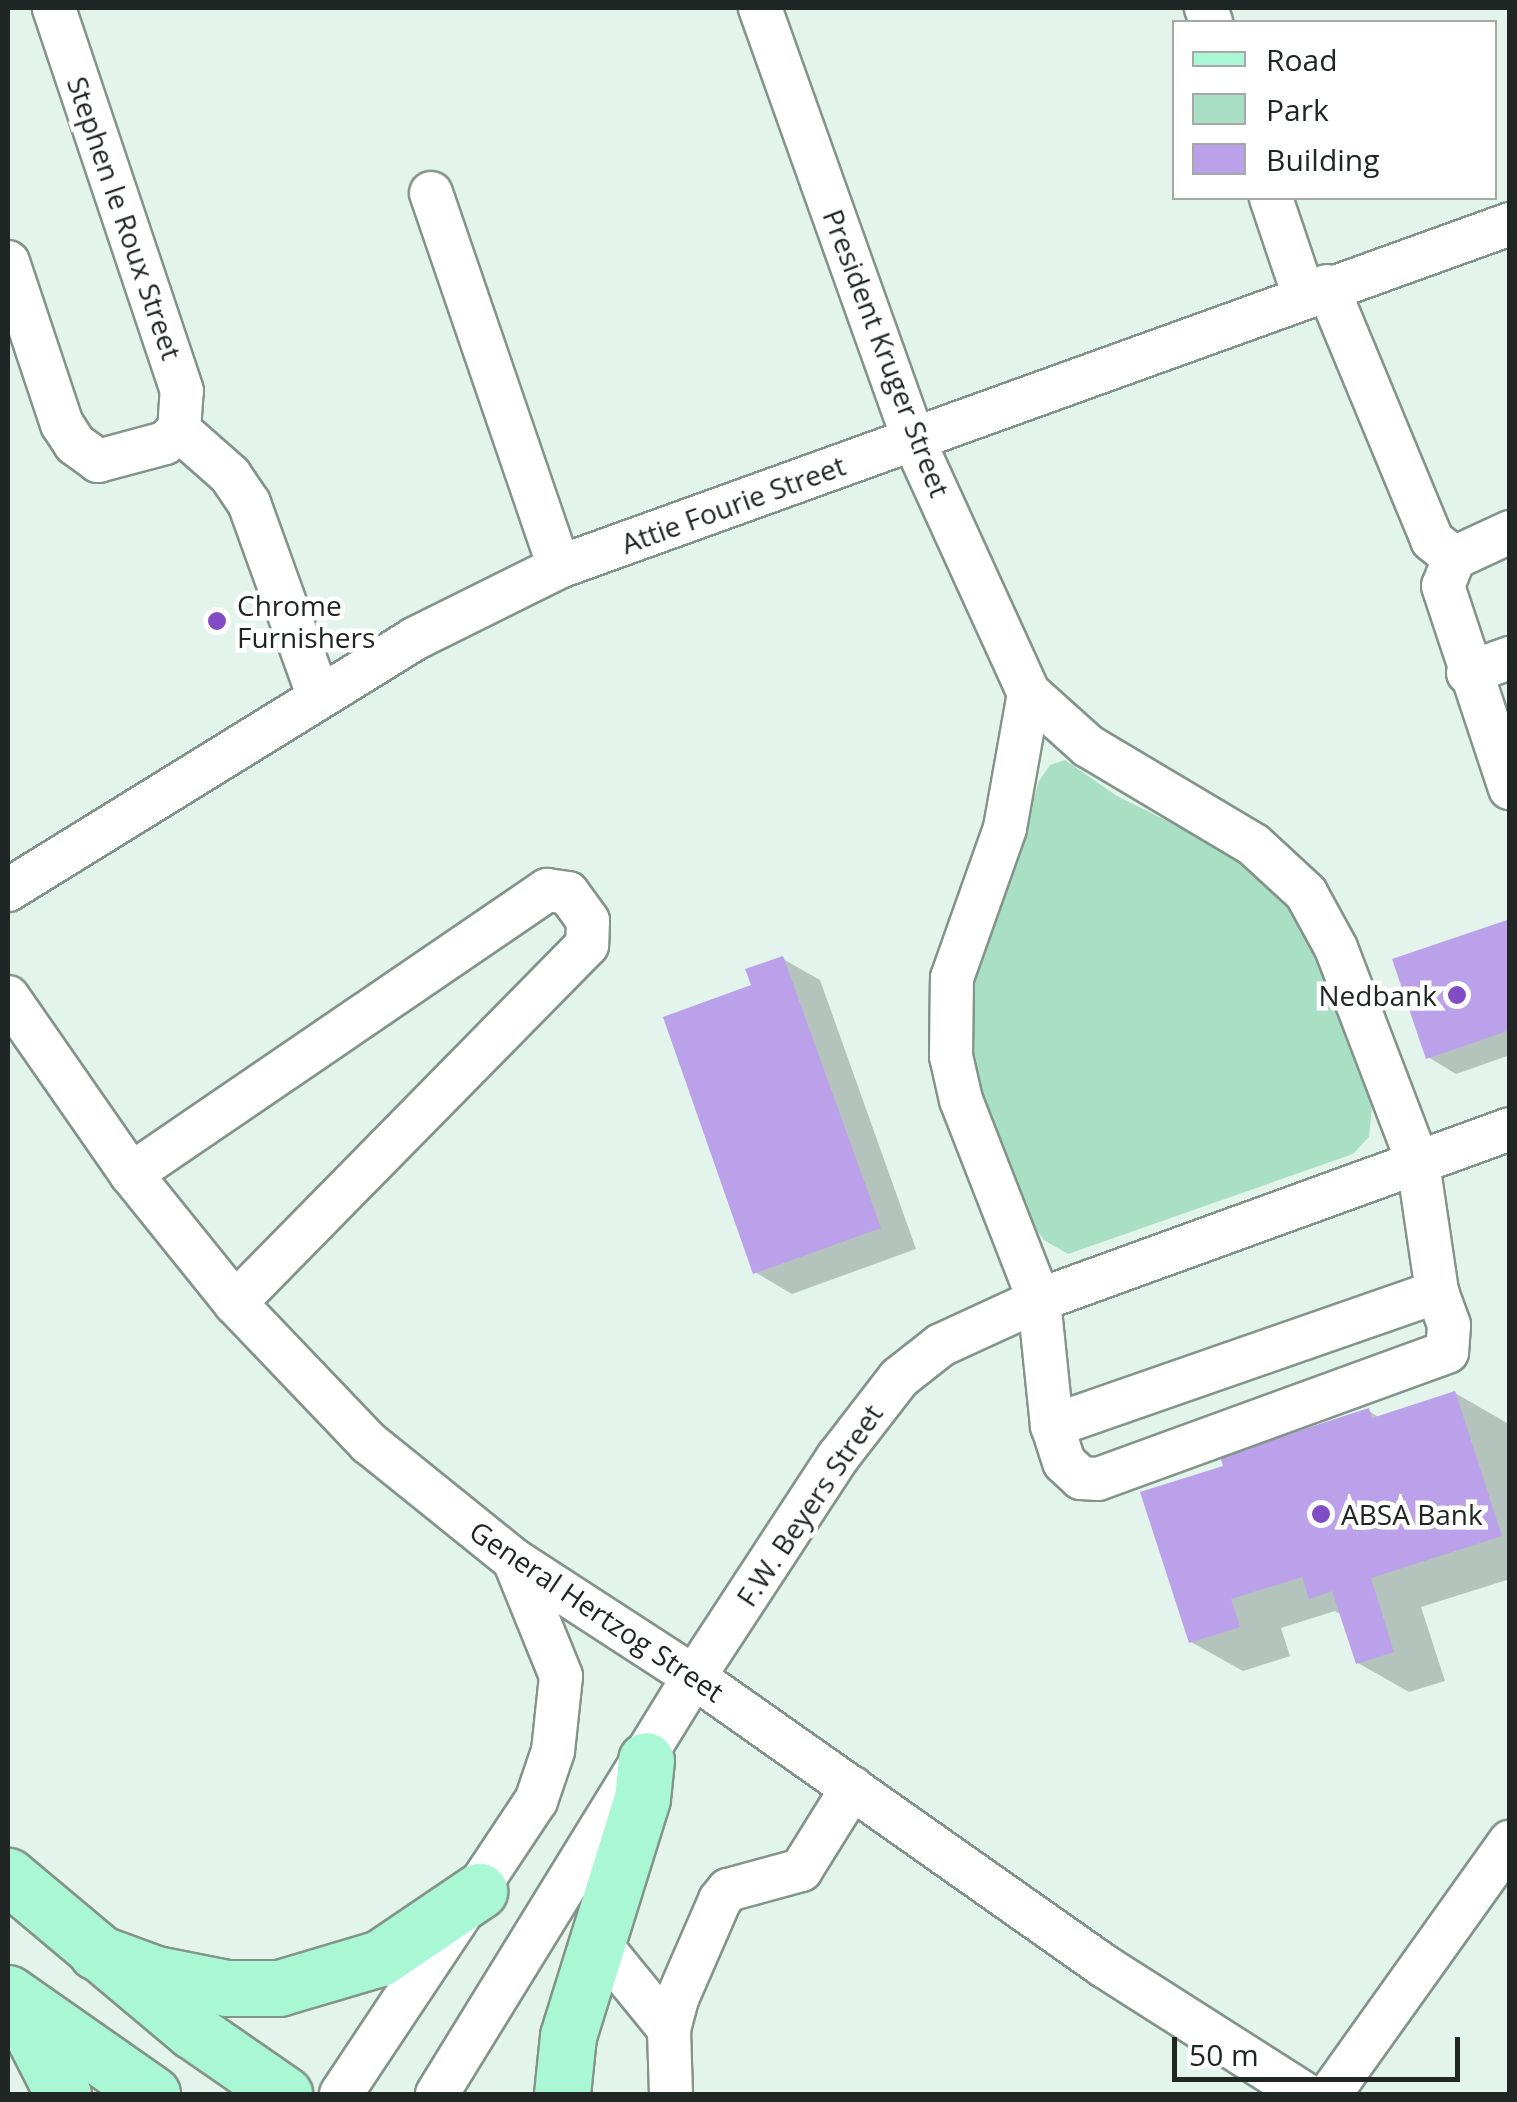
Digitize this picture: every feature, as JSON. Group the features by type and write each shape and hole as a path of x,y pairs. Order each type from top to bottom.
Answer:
{"main road":[{"path":"562,2094 568,2036 594,1937 642,1798 646,1760"},
{"path":"8,1876 96,1952 284,2094"},
{"path":"96,1952 174,1978 227,1988 279,1988 380,1958 479,1891"},
{"path":"11,1996 63,2094"},
{"path":"11,1996 152,2094"}],"street":[{"name":"Stephen le Roux Street","path":"54,8 182,391 179,430"},
{"name":"President Kruger Street","path":"760,8 914,441 1029,693 1088,746 1254,844 1306,893 1336,948 1418,1163 1437,1292 1450,1340 1437,1361 1098,1479 1071,1472 1052,1426"},
{"path":"431,193 559,567"},
{"path":"1272,200 1432,540 1454,558"},
{"name":"Attie Fourie Street","path":"8,890 414,638 559,567 1510,224"},
{"path":"8,262 62,424 84,454 98,460 146,452 179,430 230,475 249,503 319,697"},
{"path":"1509,788 1468,673 1443,586 1454,558 1510,532"},
{"path":"1468,673 1510,658"},
{"path":"1029,693 1005,828 971,914 947,1015 961,1100 1038,1300 1052,1426 1437,1292"},
{"path":"131,1174 547,890 568,893 588,921 588,946 236,1303"},
{"name":"General Hertzog Street","path":"11,1011 131,1174 236,1303 370,1443 514,1560 694,1677 1104,1966 1306,2094"},
{"name":"F.W. Beyers Street","path":"436,2094 694,1677 847,1444 899,1378 940,1345 1038,1300 1510,1129"},
{"path":"341,2094 536,1801 560,1712 560,1676 548,1633 514,1560"},
{"path":"671,2094 669,2029 720,1900 728,1890 801,1870 852,1788"},
{"path":"1330,2094 1510,1842"},
{"path":"594,1937 669,2029"}],"green space":[{"path":"1065,760 1117,796 1246,860 1310,924 1373,1095 1369,1137 1353,1154 1068,1254 1044,1240 1023,1212 965,1053 978,932 1020,845 1039,781 1050,765"}],"building":[{"name":"Nedbank","path":"1510,919 1510,1030 1426,1059 1392,959"},
{"path":"783,956 881,1228 753,1274 663,1017 751,985 745,969"},
{"name":"ABSA Bank","path":"1455,1391 1502,1536 1371,1578 1394,1652 1356,1664 1332,1591 1309,1599 1302,1577 1231,1599 1240,1627 1189,1643 1140,1492 1223,1466 1220,1456 1369,1408 1372,1418"}],"place":[{"name":"Chrome Furnishers","path":"217,621"},
{"name":"Nedbank","path":"1457,995"},
{"name":"ABSA Bank","path":"1321,1514"}]}
